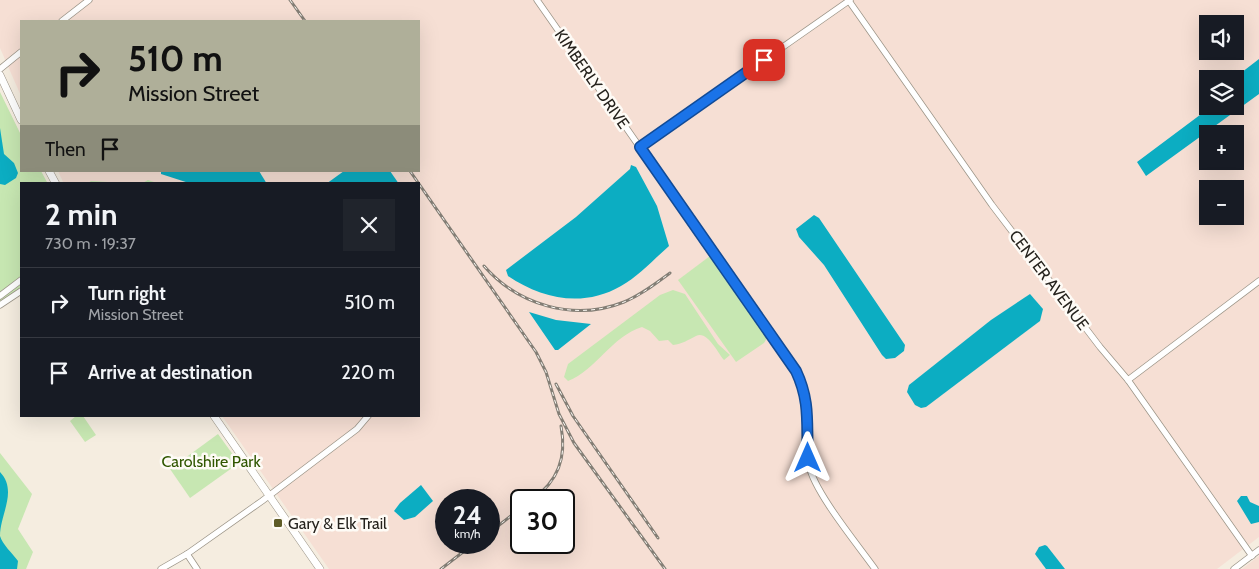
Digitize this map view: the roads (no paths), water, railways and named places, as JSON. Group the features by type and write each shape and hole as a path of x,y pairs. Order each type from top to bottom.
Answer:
{"street":[{"path":"63,20 89,0"},
{"name":"KIMBERLY DRIVE","path":"537,0 796,371 808,405 808,458 813,478 875,569"},
{"path":"640,147 850,0"},
{"name":"CENTER AVENUE","path":"850,0 992,205 1100,348 1128,380 1252,556"},
{"path":"0,68 20,53"},
{"path":"0,75 20,118"},
{"path":"1128,380 1259,280"},
{"path":"0,296 20,281"},
{"path":"0,305 20,291"},
{"path":"215,417 320,569"},
{"path":"161,569 187,554 269,495 357,429 367,417"},
{"path":"1234,569 1259,550"},
{"path":"187,554 197,569"}],"water":[{"path":"1259,59 1259,94 1244,105 1244,71"},
{"path":"1200,115 1230,115 1216,125 1199,125 1199,138 1146,176 1137,162"},
{"path":"0,128 4,154 14,163 18,173 16,178 5,185 0,184"},
{"path":"631,165 636,167 657,206 669,246 646,267 628,282 607,293 578,299 549,295 521,284 508,276 506,270 576,217 630,169"},
{"path":"161,172 260,172 266,182 186,182 161,174"},
{"path":"343,172 391,172 398,182 329,182"},
{"path":"814,215 819,218 905,345 904,351 895,358 886,359 882,355 824,265 799,237 796,229"},
{"path":"1030,294 1043,309 1040,321 926,407 921,408 915,405 907,392 909,385 991,320"},
{"path":"529,312 556,320 591,324 558,350 555,350"},
{"path":"0,472 8,487 8,495 0,536"},
{"path":"421,485 433,501 415,517 404,520 394,511 400,503"},
{"path":"1241,496 1247,496 1250,502 1259,506 1259,522 1251,524 1237,501"},
{"path":"0,536 5,546 18,561 17,569 0,569"},
{"path":"1045,545 1065,569 1046,569 1035,554 1039,547"}],"railway":[{"path":"290,0 304,20"},
{"path":"411,172 418,182"},
{"path":"420,185 536,352 546,372 559,414 574,443 665,569"},
{"path":"484,266 513,291 530,300 567,310 605,308 624,302 642,293 670,273"},
{"path":"556,384 573,416 658,538"},
{"path":"544,489 554,477 561,458 563,448 561,426"},
{"path":"500,524 510,517"},
{"path":"441,569 460,554"}],"place":[{"name":"Gary & Elk Trail","path":"278,523"}],"park label":[{"name":"Carolshire Park","path":"211,461"}]}
